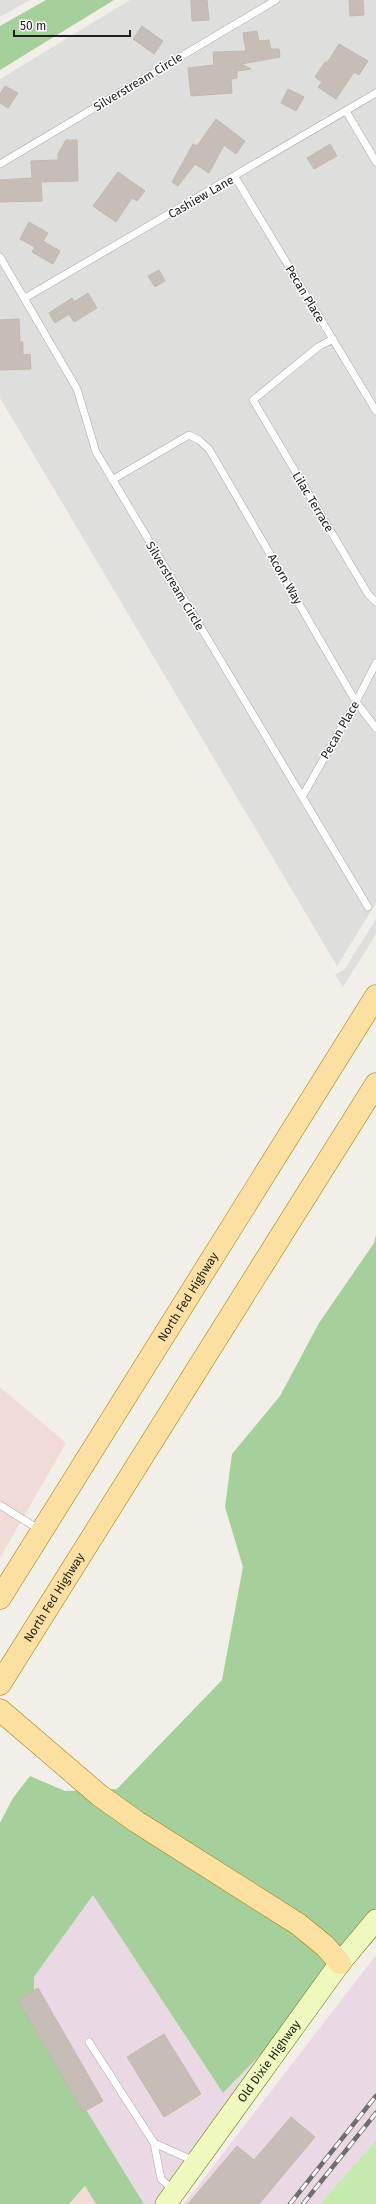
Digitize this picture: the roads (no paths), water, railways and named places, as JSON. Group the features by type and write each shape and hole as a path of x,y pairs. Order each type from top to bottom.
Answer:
{"main road":[{"name":"North Fed Highway","path":"0,1598 376,996"},
{"name":"North Fed Highway","path":"0,1684 376,1084"},
{"path":"0,1710 99,1795 136,1822 298,1924 325,1946 340,1963"}],"street":[{"name":"Old Dixie Highway","path":"170,2198 340,1963 376,1920"}],"lane":[{"name":"Silverstream Circle","path":"0,164 276,0"},
{"name":"Cashiew Lane","path":"25,298 235,177 376,93"},
{"path":"346,111 376,162"},
{"name":"Pecan Place","path":"235,177 376,411"},
{"name":"Silverstream Circle","path":"0,257 77,389 96,452 368,907"},
{"name":"Lilac Terrace","path":"333,339 318,347 253,400 368,594 376,602"},
{"name":"Acorn Way","path":"112,480 189,435 199,440 209,449 356,702 376,728"},
{"name":"Pecan Place","path":"302,797 356,702 376,663"},
{"path":"0,1505 42,1532"},
{"path":"90,2042 154,2143 161,2179 170,2198"},
{"path":"154,2143 196,2161"}],"railway":[{"path":"290,2204 376,2096"},
{"path":"303,2204 376,2113"}]}
